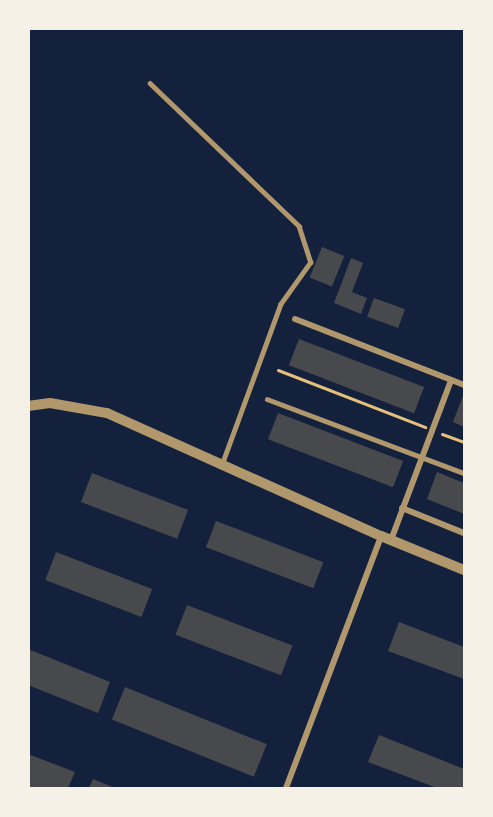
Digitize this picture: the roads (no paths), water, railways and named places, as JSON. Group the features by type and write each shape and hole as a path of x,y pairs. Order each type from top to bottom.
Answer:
{"street":[{"path":"295,320 465,385"},
{"path":"286,789 386,538 402,508 451,380"},
{"path":"28,406 50,403 107,413 386,538 465,570"},
{"path":"402,508 465,532"}],"lane":[{"path":"150,83 299,226 311,262 281,304 222,465"},
{"path":"267,399 465,473"}]}
